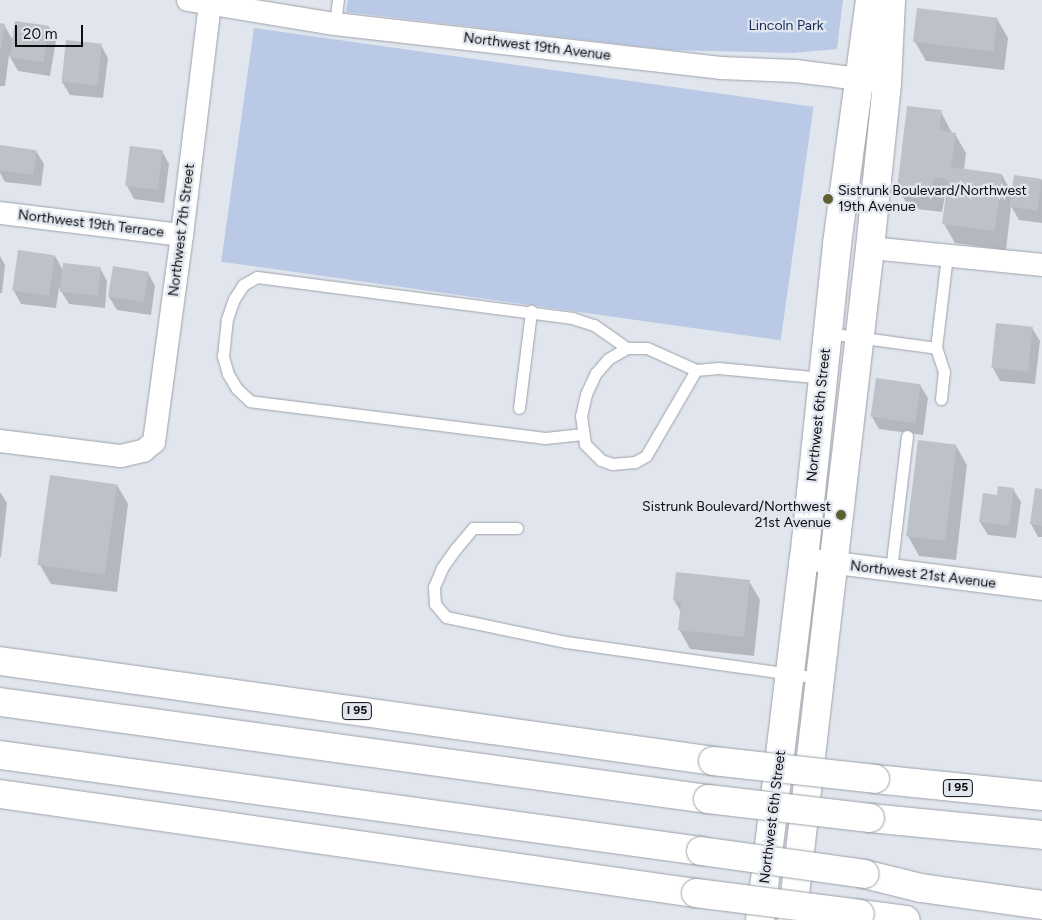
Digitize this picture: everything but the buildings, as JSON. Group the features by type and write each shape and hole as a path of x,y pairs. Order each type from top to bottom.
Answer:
{"main road":[{"name":"Northwest 6th Street","path":"760,920 804,559 837,244 861,79 870,0"},
{"path":"792,920 870,248 887,82 891,0"},
{"name":"I 95","path":"0,661 713,760 875,780 1042,796"},
{"path":"0,702 708,799 950,827 1042,835"},
{"path":"0,755 864,874 922,877 1042,893"},
{"path":"0,794 696,893 906,920"},
{"path":"950,827 1042,848"},
{"path":"864,874 920,888 1042,905"},
{"path":"860,914 887,920"}],"street":[{"name":"Northwest 19th Avenue","path":"199,1 335,24 721,68 796,71 887,82"},
{"name":"Northwest 7th Street","path":"0,441 121,456 143,451 154,442 182,235 199,1"},
{"name":"Northwest 19th Terrace","path":"0,214 182,235"},
{"path":"870,248 1042,266"},
{"name":"Northwest 21st Avenue","path":"804,559 1042,589"}],"lane":[{"path":"335,24 338,0"},
{"path":"941,398 944,372 936,348 947,256"},
{"path":"582,434 545,438 250,401 237,389 228,374 223,356 227,319 234,299 243,285 257,277 572,318 594,325 627,348"},
{"path":"518,408 531,312"},
{"path":"828,333 936,348"},
{"path":"696,370 646,456 635,462 618,464 601,460 585,444 582,434 582,409 586,394 596,373 608,359 627,348 647,348 696,370 718,368 823,378"},
{"path":"891,570 907,436"},
{"path":"517,528 473,528 456,548 442,568 434,587 435,604 446,617 462,622 566,642 820,678"}],"green space":[{"name":"Lincoln Park","path":"348,0 843,0 837,49 792,53 670,50 346,12"},
{"path":"254,28 814,107 781,340 221,262"}],"place":[{"name":"Sistrunk Boulevard/Northwest 19th Avenue","path":"828,199"},
{"name":"Sistrunk Boulevard/Northwest 21st Avenue","path":"841,515"}]}
